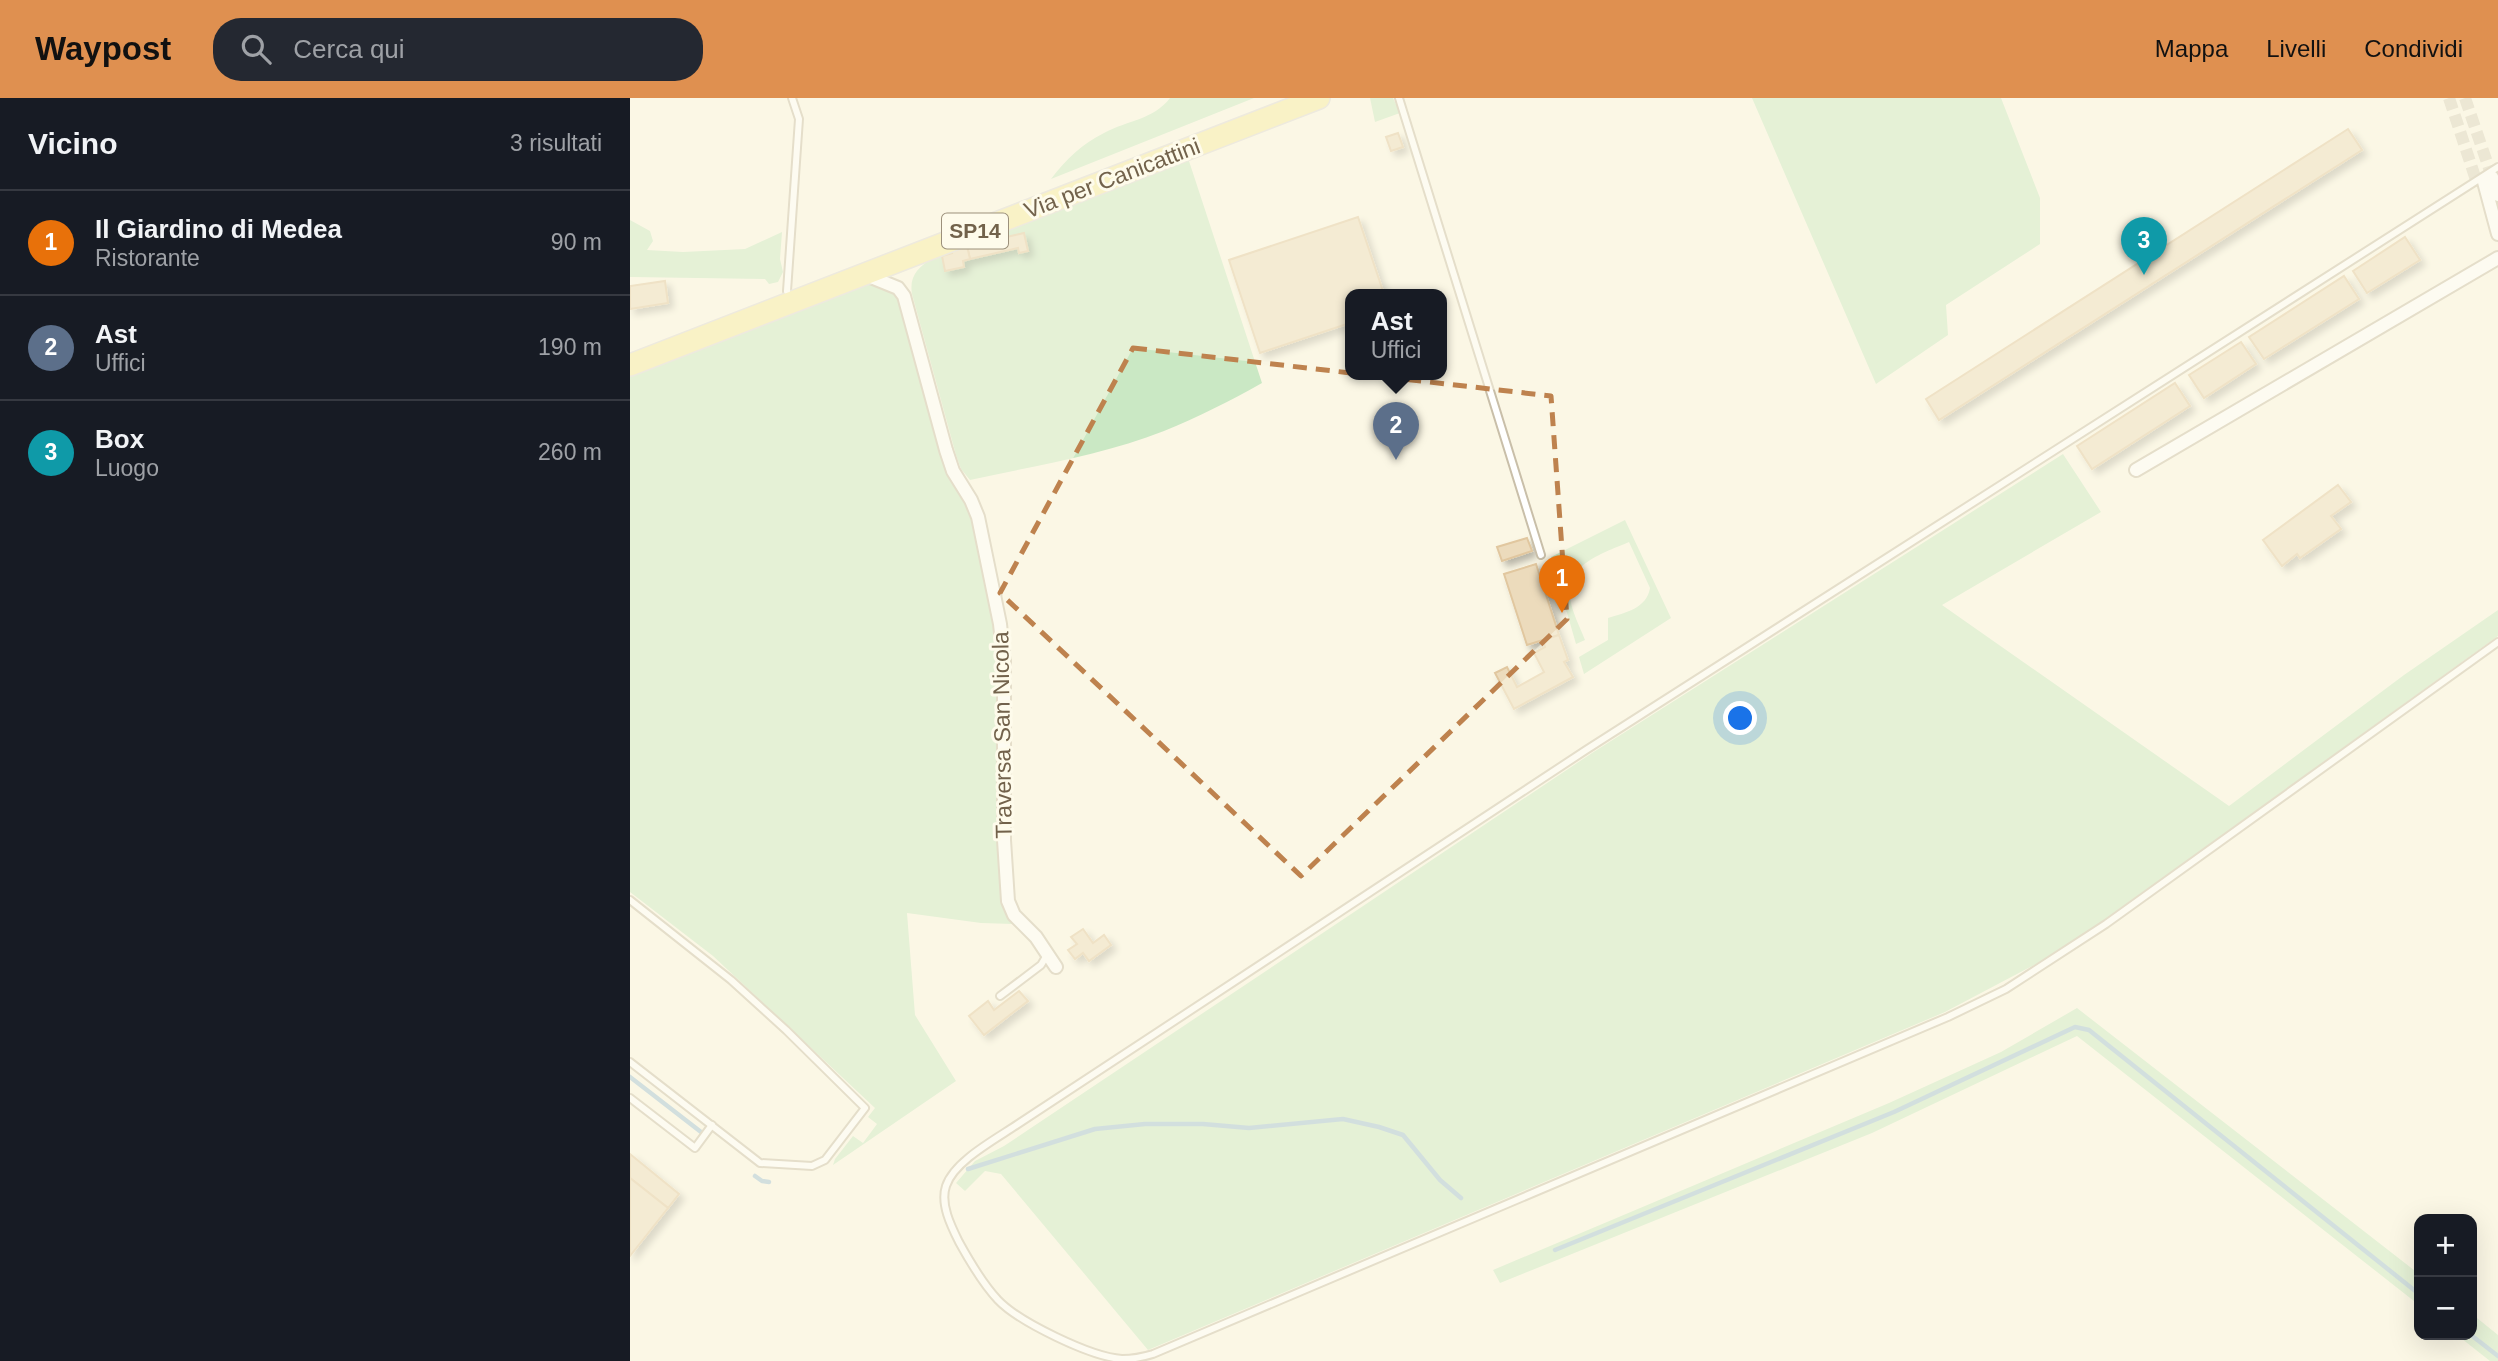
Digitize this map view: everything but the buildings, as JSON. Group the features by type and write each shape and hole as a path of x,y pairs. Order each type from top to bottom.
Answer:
{"main road":[{"name":"Via per Canicattini","path":"630,351 1285,98"},
{"name":"Via per Canicattini","path":"630,365 1319,98"}],"street":[{"path":"2488,178 2498,195"},
{"path":"2488,178 2496,228"},
{"path":"2136,470 2498,258"},
{"name":"Traversa San Nicola","path":"865,274 898,288 904,296 946,450 953,471 971,500 981,529 1000,624 1004,661 1004,840 1008,901 1014,915 1036,937 1056,967"}],"lane":[{"path":"787,291 799,119 792,98"},
{"path":"1399,98 1541,555"},
{"path":"2488,178 1586,750 1018,1124 964,1162 954,1173 944,1191 948,1215 967,1257 984,1283 1013,1313 1033,1326 1103,1355 1119,1359 1153,1354 1948,1017 2006,989 2106,924 2498,642"},
{"path":"630,900 731,980 865,1108 825,1160 812,1166 760,1163 712,1125 631,1068"},
{"path":"1000,996 1041,965 1047,955"},
{"path":"630,1098 695,1148 712,1125"}],"highlighted area":[{"path":"1133,348 1551,396 1567,619 1301,876 1000,593"}],"green space":[{"path":"1170,98 1254,98 1051,179 1069,158 1088,142 1156,111"},
{"path":"1370,98 1393,98 1400,113 1375,122"},
{"path":"1752,98 2001,98 2040,198 2040,244 1946,305 1948,335 1876,384"},
{"path":"1188,158 1262,383 1164,431 1117,447 970,480 961,469 956,455 912,294 912,282 916,273 933,258"},
{"path":"630,220 650,231 653,241 647,250 683,252 745,249 782,232 780,259 783,272 778,282 769,284 765,279 630,277"},
{"path":"862,283 885,288 903,302 970,507 987,578 1000,677 997,833 1002,896 1013,924 981,923 907,913 915,1015 956,1081 833,1165 853,1136 863,1143 877,1124 868,1117 875,1108 713,956 630,892 630,373"},
{"path":"2063,454 2101,512 1942,605 2229,806 2404,675 2498,610 2498,636 2092,929 2038,963 1945,1012 1148,1350 1001,1174 985,1171 965,1191 956,1183 975,1161 1004,1146 1592,753"},
{"path":"1625,520 1671,618 1584,674 1579,657 1608,640 1608,618 1640,605 1650,588 1629,542 1588,561 1573,577 1570,587 1572,609 1585,640 1576,644 1551,557"},
{"path":"2077,1008 2414,1270 2414,1301 2077,1036 1872,1133 1500,1283 1493,1270 1889,1103 2001,1052"},
{"path":"2477,1318 2498,1335 2498,1361 2490,1361 2463,1340 2477,1340"}],"waterway":[{"path":"1555,1250 1894,1112 2075,1027 2089,1030 2414,1290"},
{"path":"630,1077 701,1132"},
{"path":"968,1169 1095,1129 1145,1124 1203,1124 1249,1128 1343,1119 1403,1135 1440,1180 1461,1198"},
{"path":"755,1176 769,1182"},
{"path":"2477,1340 2498,1356"}],"tunnel":[{"path":"2449,98 2478,186"},
{"path":"2465,98 2492,177"}],"place":[{"name":"Box","path":"2144,275"},
{"name":"Ast","path":"1396,460"},
{"name":"Il Giardino di Medea","path":"1562,613"}]}
